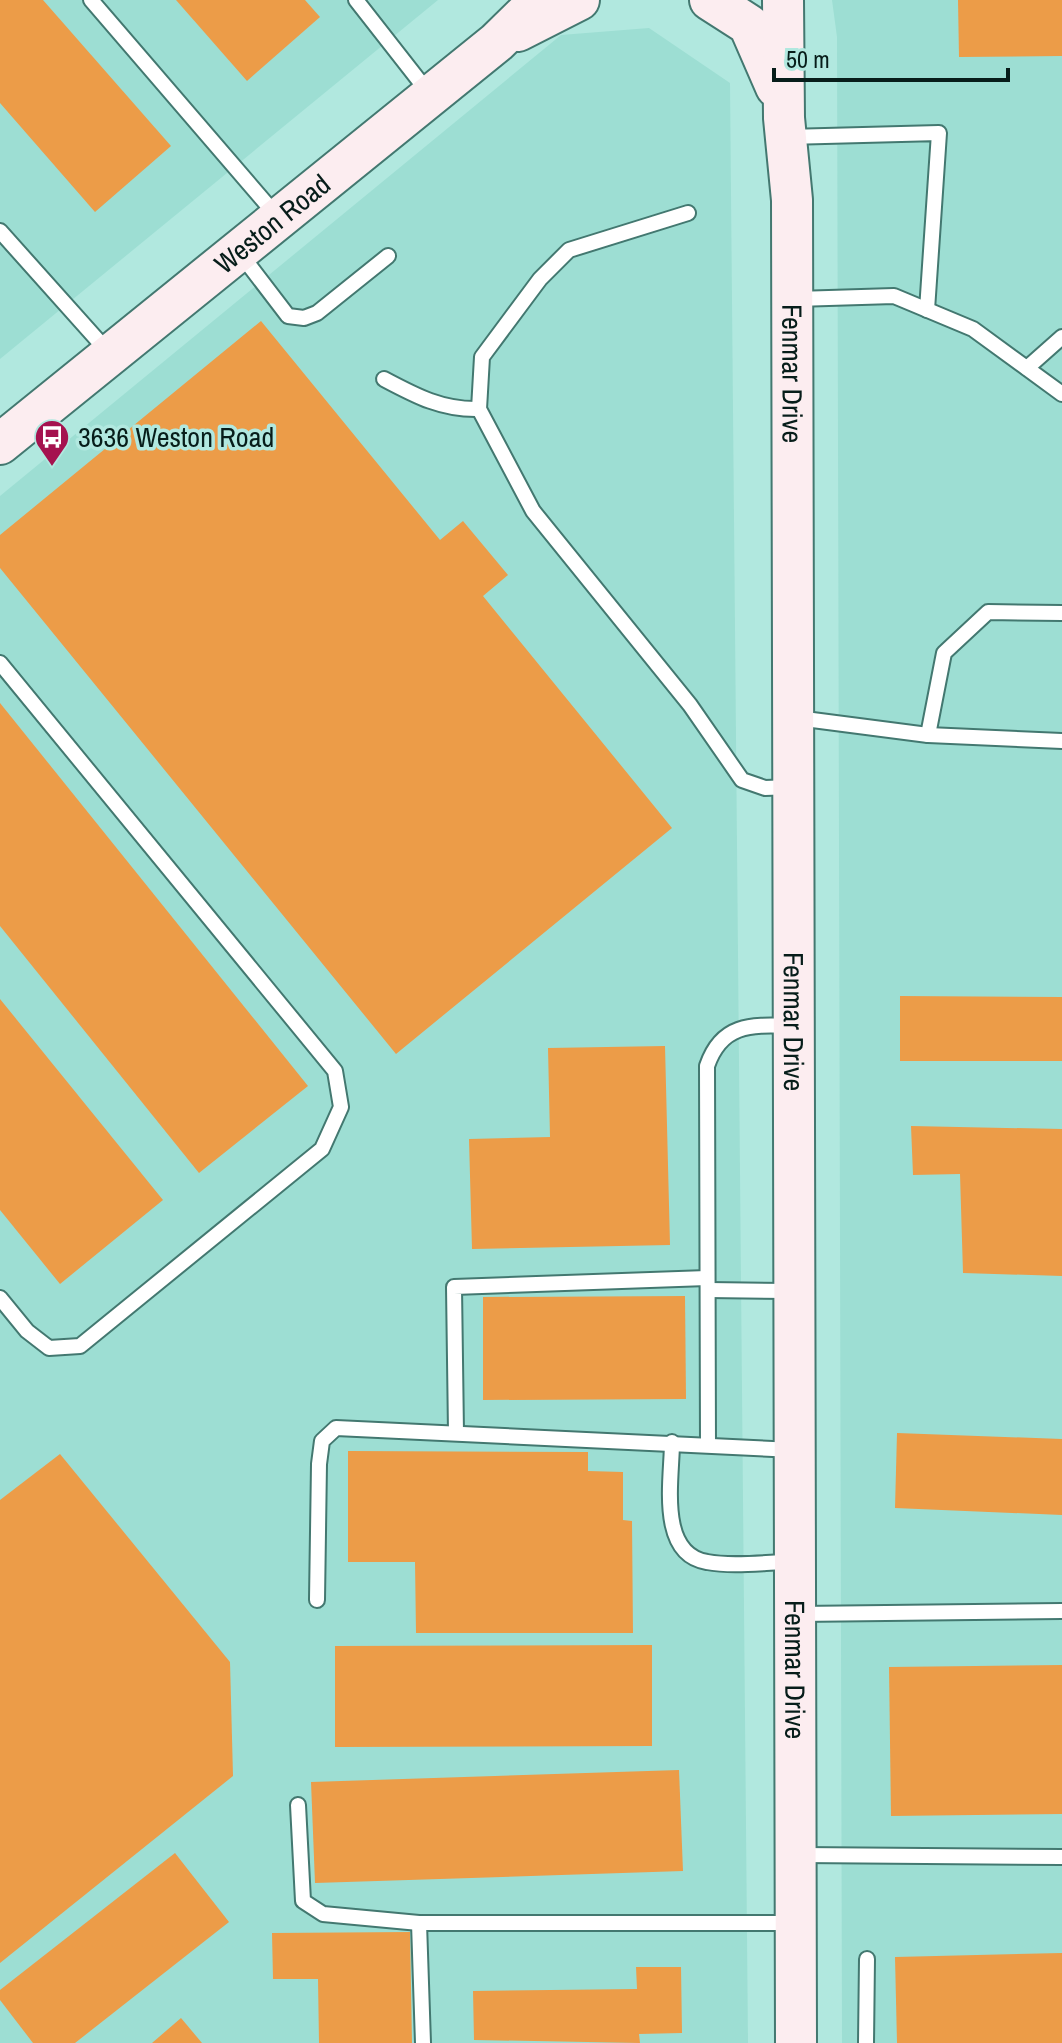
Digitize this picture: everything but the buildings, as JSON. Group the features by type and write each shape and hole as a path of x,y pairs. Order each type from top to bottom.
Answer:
{"street":[{"name":"Weston Road","path":"0,444 497,42 540,0"},
{"path":"497,42 579,0"},
{"path":"710,0 749,25 762,50 786,128"},
{"name":"Fenmar Drive","path":"783,0 786,128 792,200 796,2043"}],"lane":[{"path":"91,0 279,219"},
{"path":"356,0 431,96"},
{"path":"786,128 939,133 927,310"},
{"path":"688,213 569,250 540,279 482,357 479,409 533,511 690,705 742,780 765,788 793,787"},
{"path":"0,231 110,355"},
{"path":"238,251 288,316 304,318 317,313 388,256"},
{"path":"792,300 894,296 973,329 1062,394"},
{"path":"1027,368 1062,337"},
{"path":"384,379 426,401 454,410 479,409"},
{"path":"928,735 944,653 962,633 988,612 1062,613"},
{"path":"0,663 335,1071 341,1107 322,1149 80,1346 49,1348 27,1331 0,1298"},
{"path":"793,718 928,735 1062,741"},
{"path":"708,1445 707,1066 714,1046 733,1031 752,1025 793,1026"},
{"path":"456,1433 454,1287 708,1284 794,1291"},
{"path":"317,1600 322,1441 336,1428 794,1450"},
{"path":"672,1442 672,1526 687,1552 707,1562 795,1562"},
{"path":"795,1614 1062,1611"},
{"path":"298,1805 303,1901 323,1914 419,1923 795,1923"},
{"path":"795,1855 1062,1857"},
{"path":"419,1923 423,2043"},
{"path":"866,2043 867,1959"}],"shaded area":[{"path":"0,0 438,0 0,359"},
{"path":"832,0 1062,0 1062,2043 842,2043 837,37"},
{"path":"649,28 730,83 748,2043 0,2043 0,496 561,35"}],"place":[{"name":"3636 Weston Road","path":"52,468"}]}
